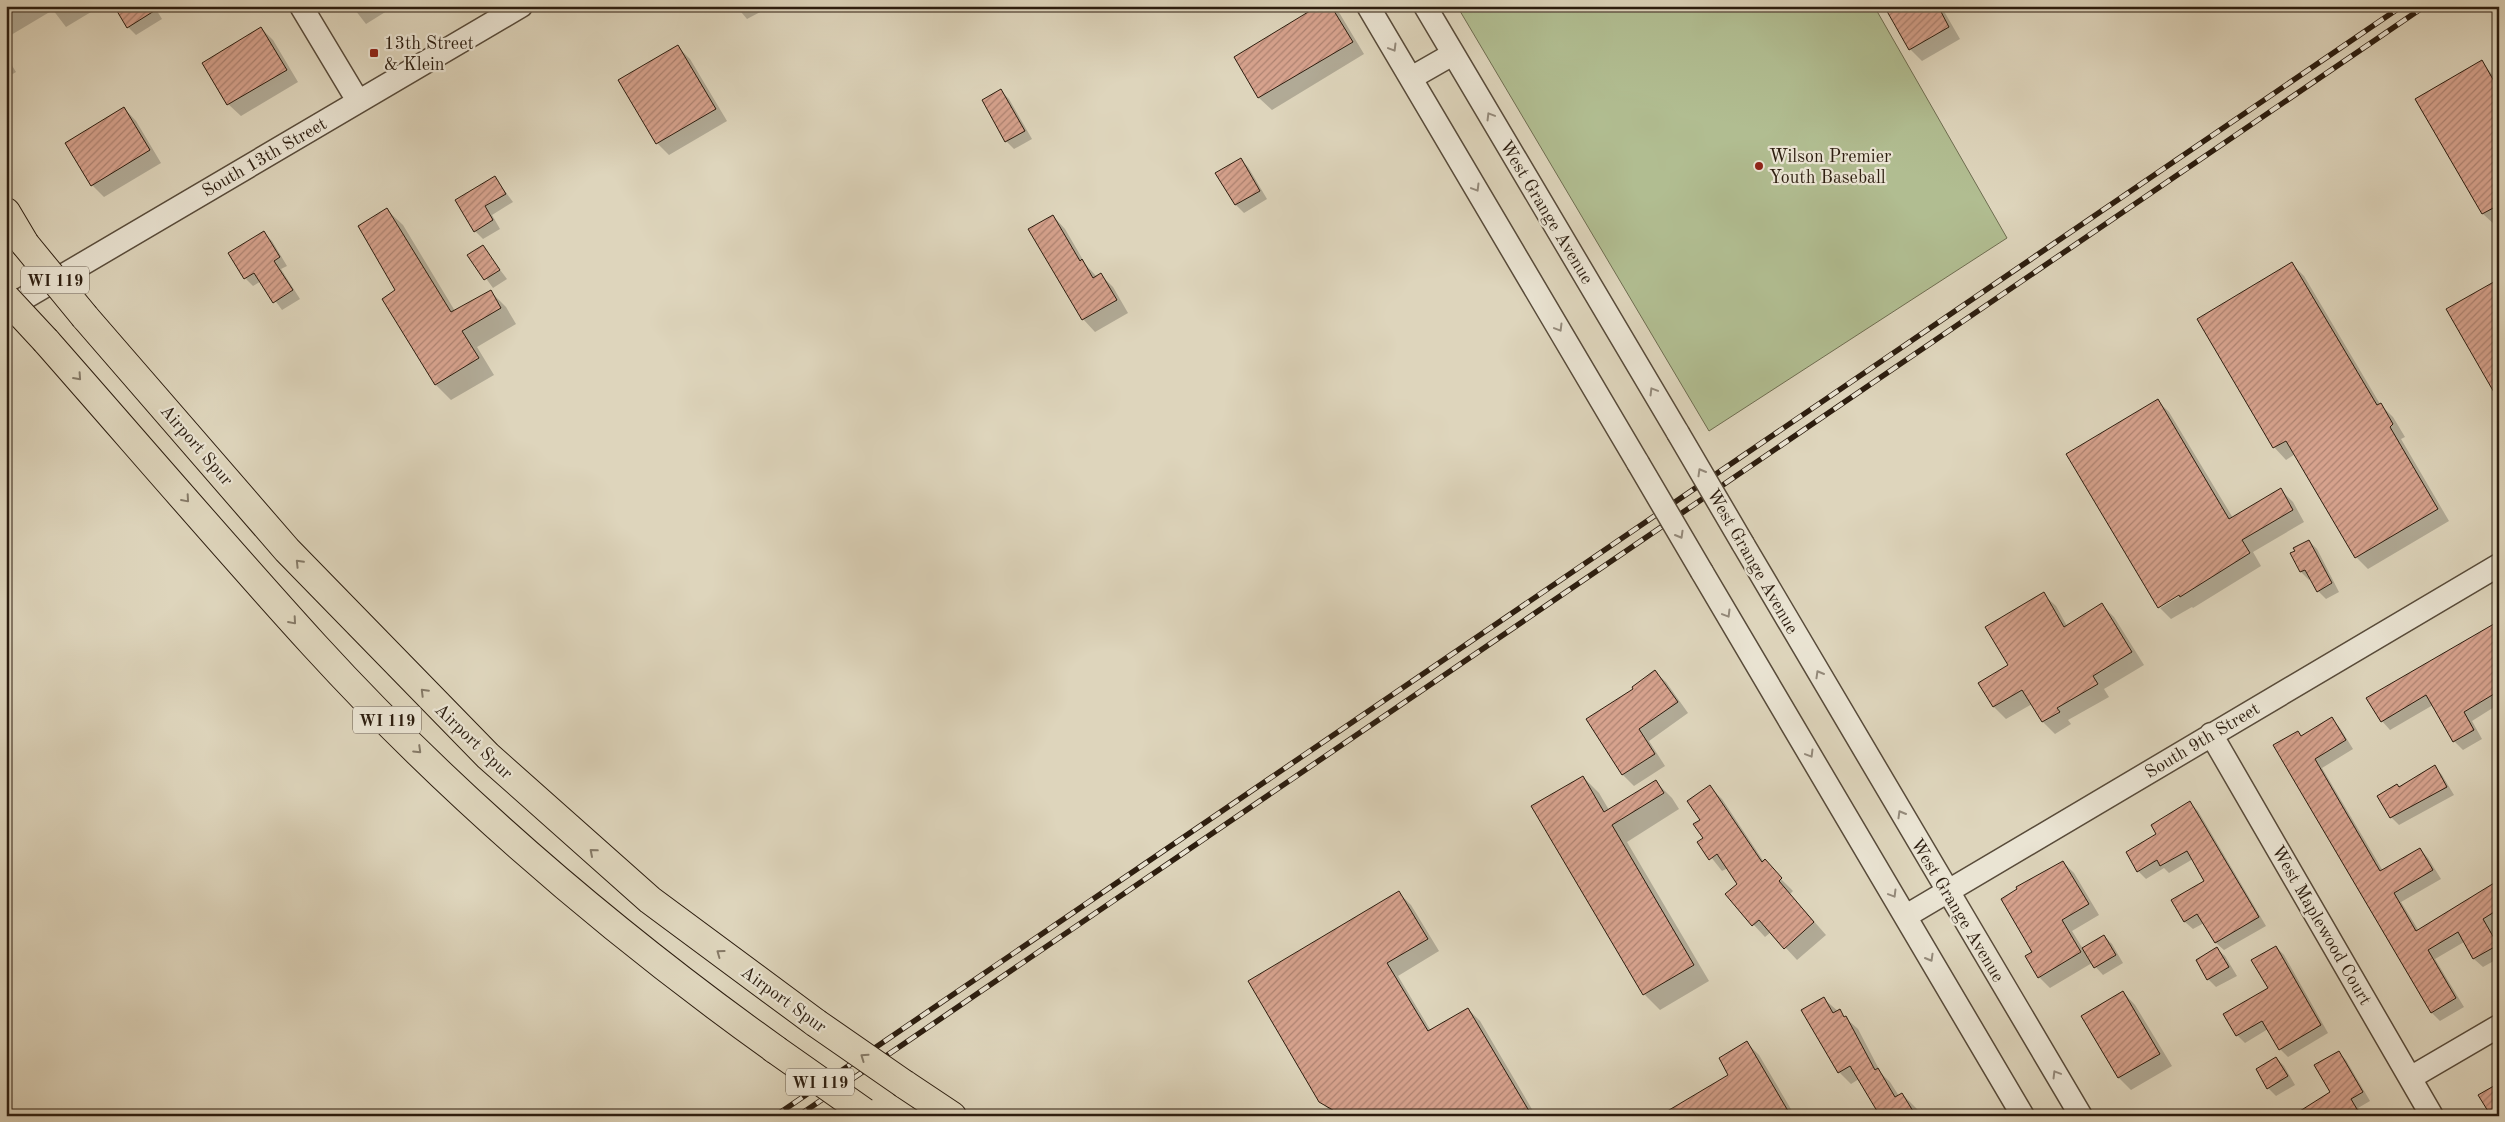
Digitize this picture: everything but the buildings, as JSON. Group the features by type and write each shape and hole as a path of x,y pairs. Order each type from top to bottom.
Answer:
{"highway":[{"name":"Airport Spur","path":"6,212 16,237 287,550 488,756 650,900 816,1023 952,1116"},
{"name":"WI 119","path":"6,298 315,646 448,780 525,851 606,920 699,994 867,1114"}],"street":[{"path":"301,6 358,101"},
{"name":"South 13th Street","path":"6,309 521,6"},
{"path":"1368,6 2023,1116"},
{"name":"West Grange Avenue","path":"1425,6 2081,1116"},
{"path":"1411,78 1452,54"},
{"name":"South 9th Street","path":"1906,916 2499,565"},
{"name":"West Maplewood Court","path":"2211,734 2432,1116"},
{"path":"2410,1078 2499,1026"}],"green space":[{"name":"Wilson Premier Youth Baseball","path":"1457,6 1874,6 2007,238 1709,431"}],"railway":[{"path":"775,1116 2402,6"},
{"path":"798,1116 2425,6"}],"place":[{"name":"13th Street & Klein","path":"374,53"},
{"name":"Wilson Premier Youth Baseball","path":"1759,166"}]}
